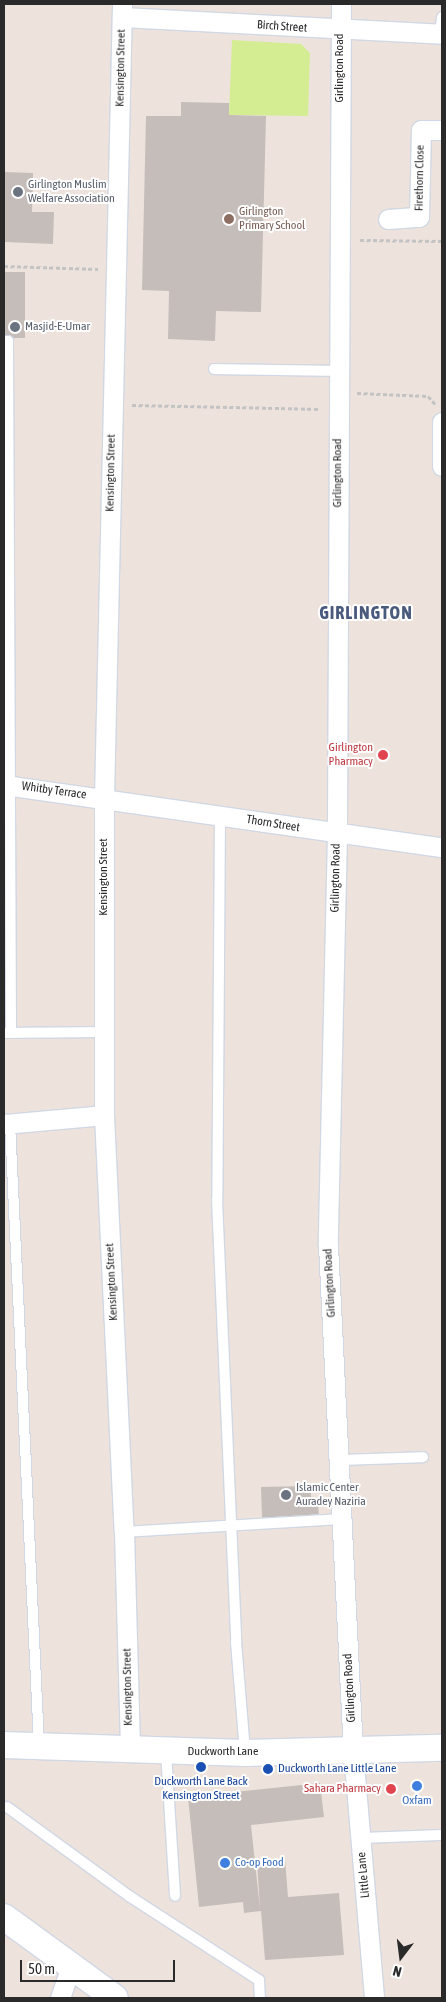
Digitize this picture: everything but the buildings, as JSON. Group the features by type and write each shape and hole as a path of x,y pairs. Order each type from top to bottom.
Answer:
{"street":[{"name":"Girlington Road","path":"341,4 337,834 328,1245 353,1752"},
{"name":"Birch Street","path":"122,10 340,31 442,28"},
{"name":"Kensington Street","path":"122,10 104,798 104,1115 124,1532 130,1751"},
{"name":"Firethorn Close","path":"388,219 419,217 421,130 442,130"},
{"path":"442,422 442,466"},
{"name":"Whitby Terrace","path":"7,785 104,798"},
{"name":"Thorn Street","path":"104,798 337,834 442,847"},
{"path":"7,1123 104,1115"},
{"name":"Duckworth Lane","path":"4,1745 166,1752 353,1752 442,1748"},
{"name":"Little Lane","path":"353,1752 374,1998"},
{"path":"4,1917 116,1998"},
{"path":"60,1998 71,1966"}],"lane":[{"path":"4,341 8,341 7,1033 104,1032"},
{"path":"214,369 338,371"},
{"path":"220,816 217,1200 245,1752"},
{"path":"7,1123 39,1746"},
{"path":"339,1460 423,1457"},
{"path":"124,1532 232,1524 341,1519"},
{"path":"166,1752 175,1896"},
{"path":"6,1808 129,1896 259,1980 260,1998"},
{"path":"360,1838 442,1835"}],"path":[{"path":"4,266 116,270"},
{"path":"113,405 338,401 428,396 439,410 442,422"}],"green space":[{"path":"232,40 301,44 310,53 308,116 229,115"}],"place":[{"name":"Girlington Muslim Welfare Association","path":"18,192"},
{"name":"Girlington Primary School","path":"229,219"},
{"name":"Masjid-E-Umar","path":"15,327"},
{"name":"Girlington Pharmacy","path":"383,755"},
{"name":"Islamic Center Auradey Naziria","path":"286,1495"},
{"name":"Duckworth Lane Back Kensington Street","path":"201,1767"},
{"name":"Duckworth Lane Little Lane","path":"268,1769"},
{"name":"Oxfam","path":"417,1786"},
{"name":"Sahara Pharmacy","path":"391,1789"},
{"name":"Co-op Food","path":"225,1863"}],"district":[{"name":"GIRLINGTON","path":"366,613"}]}
